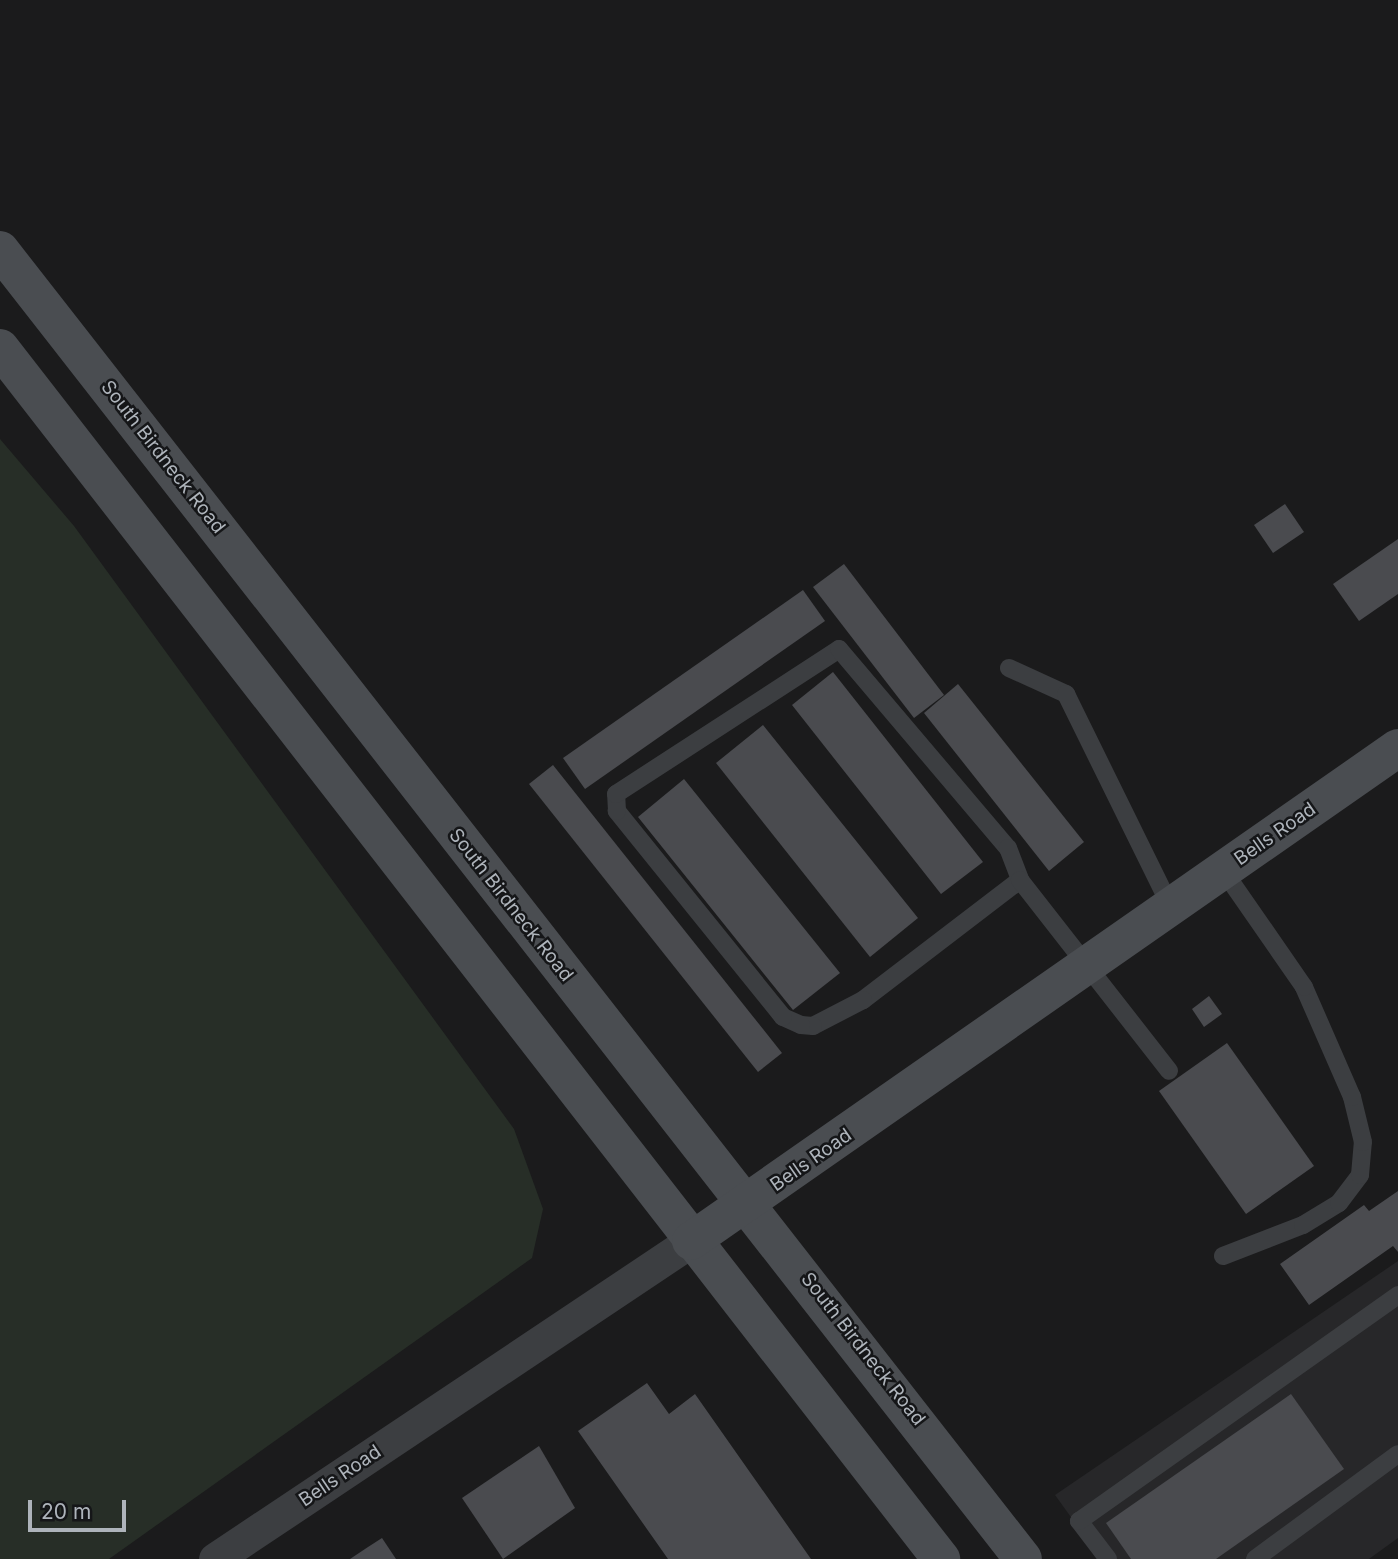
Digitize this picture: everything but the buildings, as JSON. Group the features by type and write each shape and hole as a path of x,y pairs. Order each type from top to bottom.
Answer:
{"main road":[{"name":"South Birdneck Road","path":"0,250 1023,1559"},
{"path":"0,348 691,1241 941,1559"},
{"name":"Bells Road","path":"691,1241 1398,748"}],"street":[{"name":"Bells Road","path":"215,1559 691,1241"}],"lane":[{"path":"1020,880 863,1000 813,1026 801,1025 783,1017 617,811 616,794 839,649 1009,848 1020,880 1169,1071"},
{"path":"1009,668 1066,694 1171,907"},
{"path":"1223,870 1304,987 1352,1097 1363,1142 1360,1175 1339,1203 1303,1225 1223,1256"},
{"path":"1108,1559 1079,1521 1398,1294"},
{"path":"1255,1559 1398,1454"}],"shaded area":[{"path":"0,439 74,526 514,1129 543,1209 532,1258 109,1559 0,1559"},
{"path":"1398,1261 1398,1538 1369,1559 1101,1559 1055,1495"}]}
